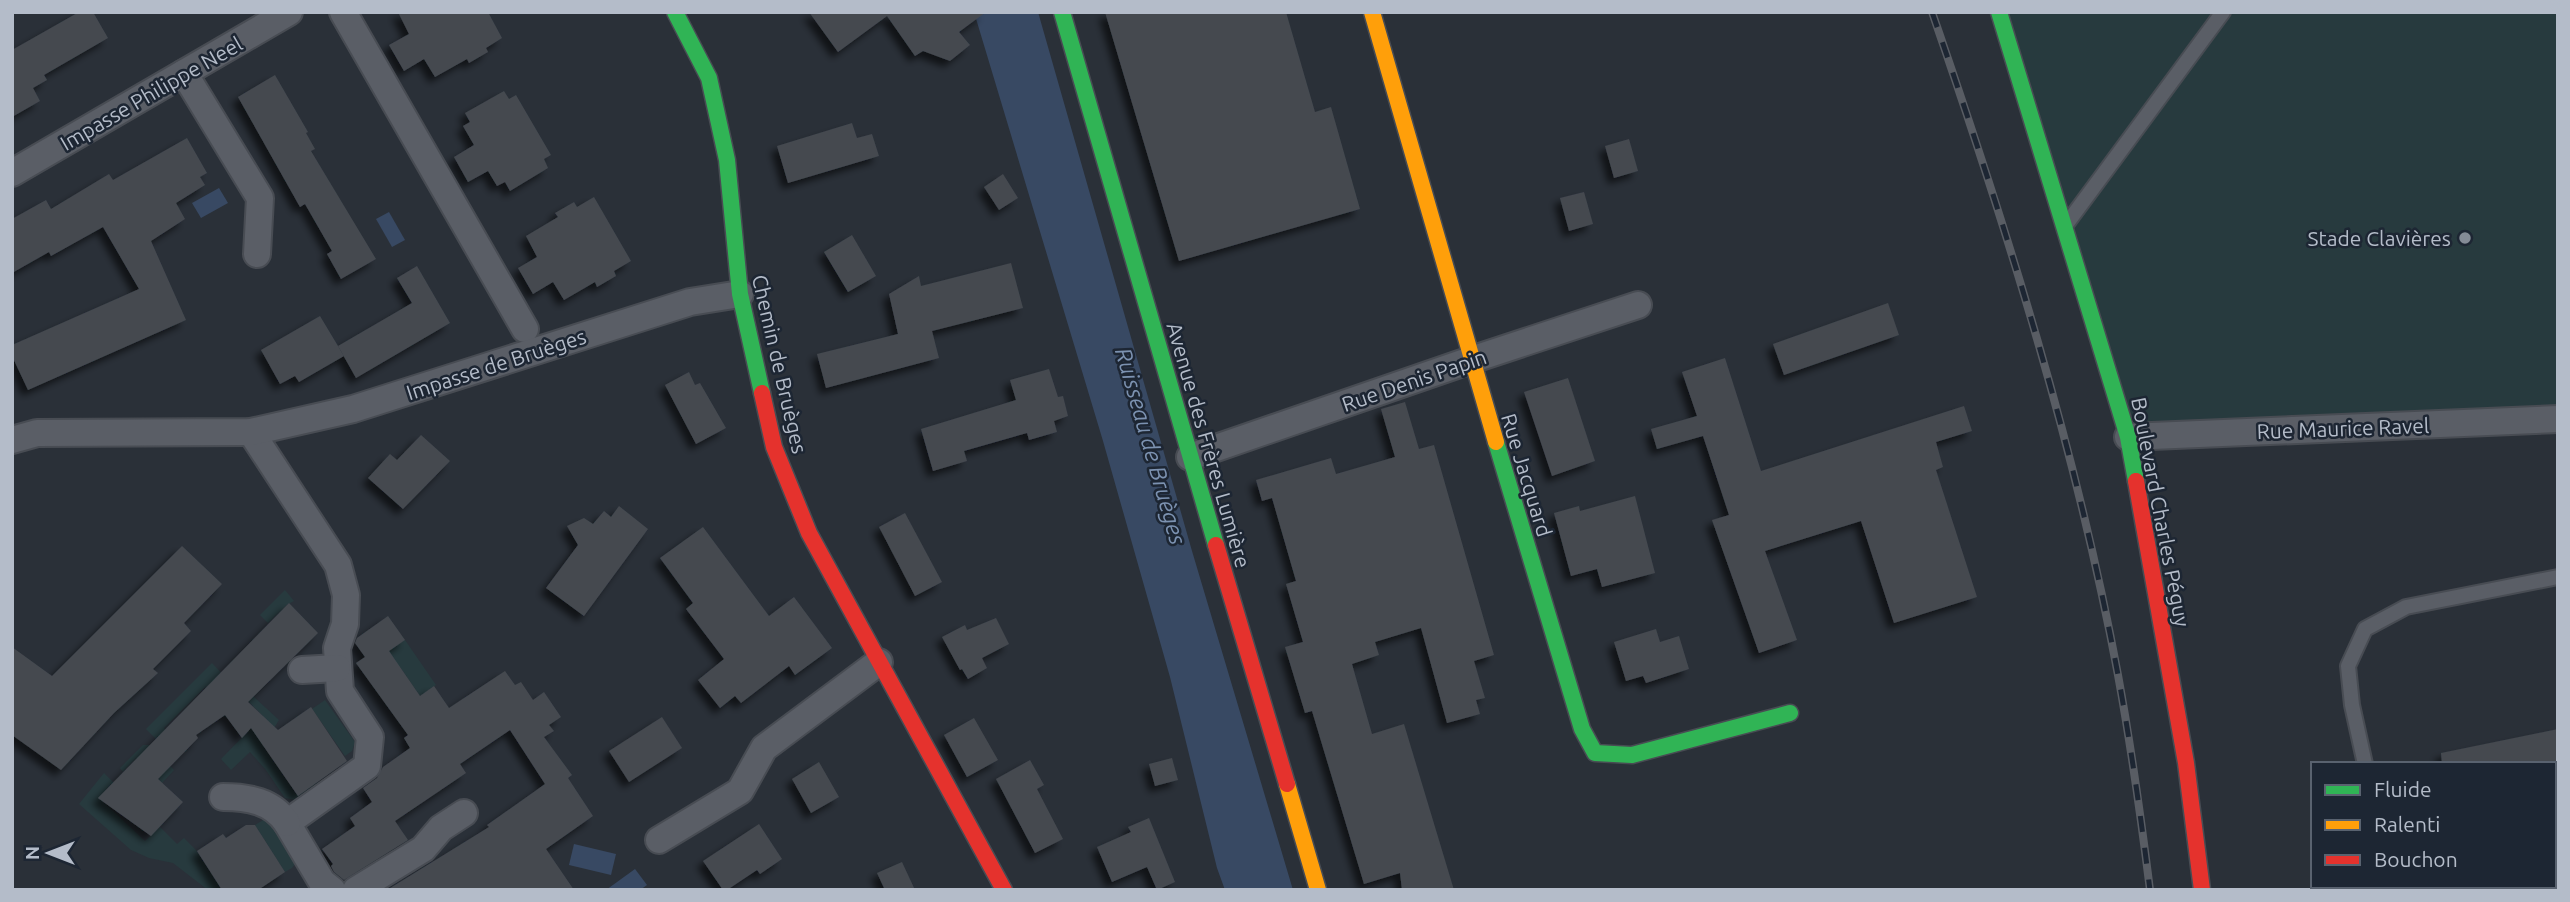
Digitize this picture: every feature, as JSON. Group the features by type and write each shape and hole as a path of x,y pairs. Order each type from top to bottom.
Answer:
{"street":[{"name":"Impasse Philippe Neel","path":"12,173 289,12"},
{"path":"343,12 524,329"},
{"name":"Chemin de Bruèges","path":"675,12 709,78 727,160 740,294 774,447 809,533 1004,890"},
{"name":"Avenue des Frères Lumière","path":"1062,12 1318,890"},
{"name":"Rue Jacquard","path":"1373,12 1471,360 1581,729 1595,753 1632,755 1790,713"},
{"name":"Boulevard Charles Péguy","path":"2001,12 2128,437 2186,763 2202,890"},
{"path":"184,73 260,198 257,254"},
{"name":"Impasse de Bruèges","path":"12,440 37,433 251,432 353,409 690,302 740,294"},
{"name":"Rue Denis Papin","path":"1190,457 1638,305"},
{"name":"Rue Maurice Ravel","path":"2128,437 2558,419"},
{"path":"251,432 338,565 346,595 345,624 337,648 340,691 370,737 367,766 287,822"},
{"path":"659,840 740,791 764,748 879,662"},
{"path":"302,670 337,668"},
{"path":"223,797 247,797 278,810 322,882 332,890"},
{"path":"356,890 423,849 441,828 464,813"}],"lane":[{"path":"2064,227 2223,12"},
{"path":"2365,762 2351,705 2348,666 2365,629 2406,607 2558,576"}],"green space":[{"path":"2004,12 2558,12 2558,419 2128,437"},
{"path":"285,590 294,601 268,623 260,615"},
{"path":"405,640 436,685 420,696 400,667 382,655"},
{"path":"212,663 228,680 224,703 206,686 164,728 186,751 167,750 146,729"},
{"path":"253,696 279,720 263,746 297,795 318,782 321,787 301,801 285,798 250,752 231,770 221,759 263,716 248,701"},
{"path":"325,700 355,742 352,751 345,756 312,709"},
{"path":"143,745 150,745 174,770 162,783 136,758 123,772 120,768"},
{"path":"104,773 113,782 99,798 145,841 160,827 177,844 184,838 197,851 222,890 208,890 173,863 149,858 131,850 79,804"},
{"path":"268,817 298,860 285,872 255,825"}],"water":[{"name":"Ruisseau de Bruèges","path":"974,12 1038,12 1192,551 1293,890 1225,890 1217,868 1170,677 1103,441"},
{"path":"219,188 228,203 201,218 192,203"},
{"path":"389,212 405,240 392,247 376,219"},
{"path":"574,844 616,854 611,875 569,865"},
{"path":"635,869 647,885 640,890 606,890"}],"building":[{"path":"79,12 93,12 108,38 44,75 47,80 33,88 40,101 12,117 12,50"},
{"path":"398,12 488,12 502,38 486,48 488,52 469,63 467,59 435,77 424,59 404,71 389,45 409,34"},
{"path":"809,12 986,12 959,32 970,45 950,61 923,51 915,56 887,16 838,52"},
{"path":"1105,12 1286,12 1315,112 1331,107 1360,209 1179,261"},
{"path":"275,75 308,132 306,133 315,149 311,151 376,259 341,279 327,254 332,251 305,204 300,207 238,97"},
{"path":"504,91 509,99 516,95 551,155 544,159 548,168 510,191 505,182 497,186 488,171 468,182 454,157 474,145 463,126 470,122 465,113"},
{"path":"852,123 857,138 872,134 879,156 788,183 777,146"},
{"path":"187,138 207,173 200,177 205,185 176,203 185,219 151,241 186,320 28,390 12,356 12,345 139,289 103,227 51,256 49,252 12,273 12,219 46,200 51,209 109,174 113,180"},
{"path":"1629,139 1638,171 1614,178 1605,146"},
{"path":"1003,174 1018,198 999,210 984,187"},
{"path":"1584,192 1593,224 1569,231 1560,198"},
{"path":"594,197 631,261 614,271 616,276 597,287 595,282 564,300 553,282 533,294 518,268 537,257 526,236 558,217 555,213 574,202 577,207"},
{"path":"852,235 876,276 848,292 824,252"},
{"path":"1011,263 1023,308 932,331 939,358 826,388 817,354 898,334 889,294 919,276 921,286"},
{"path":"417,266 450,323 356,378 338,346 412,303 397,278"},
{"path":"1888,303 1899,335 1784,375 1773,344"},
{"path":"320,316 344,356 299,382 295,376 280,384 261,350"},
{"path":"1725,358 1761,471 1964,406 1972,431 1936,442 1943,467 1936,470 1977,597 1894,623 1861,521 1765,551 1797,640 1759,653 1712,520 1729,515 1703,436 1657,449 1651,429 1697,416 1682,372"},
{"path":"1049,369 1058,397 1063,396 1068,416 1054,421 1057,432 1029,440 1027,433 964,451 967,461 933,471 921,429 1016,400 1010,380"},
{"path":"689,372 695,385 700,383 726,428 696,444 665,385"},
{"path":"1568,378 1595,461 1552,476 1524,392"},
{"path":"1405,402 1419,449 1434,445 1494,655 1474,661 1485,698 1476,700 1480,714 1447,723 1421,628 1375,642 1379,655 1352,664 1372,734 1404,724 1454,890 1402,890 1400,873 1364,884 1312,711 1305,713 1285,647 1303,642 1286,584 1296,581 1272,498 1262,501 1256,480 1331,458 1336,474 1395,457 1381,409"},
{"path":"421,435 450,461 403,509 368,478 390,454 397,460"},
{"path":"1635,496 1655,573 1602,587 1597,569 1571,576 1554,513 1579,506 1580,511"},
{"path":"619,506 648,529 584,616 546,588 578,545 567,526 584,518 593,524 604,511 611,517"},
{"path":"905,513 942,582 915,596 879,527"},
{"path":"703,527 769,616 794,597 832,648 795,675 789,666 741,703 735,696 720,708 698,680 724,659 686,609 693,603 660,558"},
{"path":"182,546 222,584 184,623 191,631 153,669 158,673 114,713 61,770 12,735 12,647 52,676"},
{"path":"289,603 318,633 248,702 278,730 311,707 347,761 298,796 251,728 242,738 225,715 196,735 198,738 158,779 183,802 151,836 98,798"},
{"path":"388,616 405,640 389,651 420,696 434,686 449,708 505,671 515,685 521,682 533,700 544,692 561,717 549,725 554,731 544,737 572,775 568,778 593,816 546,849 574,890 387,890 489,827 487,825 545,784 510,730 460,764 466,773 395,821 408,840 344,880 334,872 331,866 333,864 322,849 355,826 350,818 372,802 363,788 377,778 383,767 410,748 404,738 408,735 356,663 365,657 355,643 357,638"},
{"path":"996,618 1009,644 982,658 987,668 968,679 942,637 965,625 967,630"},
{"path":"1656,629 1660,642 1679,636 1689,669 1646,683 1643,676 1626,681 1614,642"},
{"path":"662,717 682,748 629,782 609,751"},
{"path":"974,718 998,760 967,777 944,735"},
{"path":"2558,729 2558,764 2442,762 2441,753"},
{"path":"1172,758 1178,780 1155,786 1149,764"},
{"path":"1030,760 1044,785 1037,789 1063,839 1035,853 996,779"},
{"path":"819,762 839,797 811,813 792,779"},
{"path":"1149,818 1175,882 1157,890 1147,867 1112,882 1097,847 1131,832 1128,827"},
{"path":"759,824 782,859 760,874 757,870 723,890 703,861"},
{"path":"246,825 255,825 285,872 258,890 222,890 197,851 223,834 226,838"},
{"path":"902,862 915,890 885,890 877,873"}],"railway":[{"path":"1932,12 2013,258 2082,507 2118,675 2150,890"}],"traffic: fast":[{"path":"675,12 709,78 727,160 740,294 762,393"},
{"path":"1062,12 1216,545"},
{"path":"1999,12 2128,437 2136,481"},
{"path":"1496,442 1582,729 1595,753 1632,755 1790,713"}],"traffic: slow":[{"path":"1372,12 1496,442"},
{"path":"1287,784 1318,890"}],"traffic: jam":[{"path":"762,393 774,447 809,533 1004,890"},
{"path":"2136,481 2186,763 2202,890"},
{"path":"1216,545 1287,784"}],"place":[{"name":"Stade Clavières","path":"2465,238"}]}
